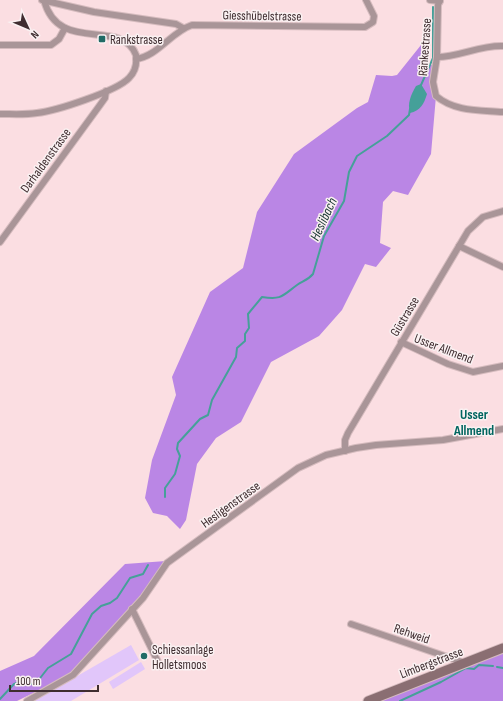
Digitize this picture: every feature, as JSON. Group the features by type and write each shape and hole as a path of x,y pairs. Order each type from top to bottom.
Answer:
{"street":[{"path":"44,0 94,12 176,24 183,28"},
{"path":"0,114 45,112 121,85 135,70 136,58 132,47 123,40 65,28 50,16 44,0"},
{"name":"Giesshübelstrasse","path":"136,58 148,55 183,28 196,24 365,27 373,22 374,16 366,0"},
{"path":"430,0 440,0"},
{"name":"Ränkestrasse","path":"440,0 433,82 436,96 443,103 461,109 503,112"},
{"path":"0,45 43,47 51,45 59,39 65,28"},
{"path":"436,57 449,57 484,48 503,46"},
{"name":"Darhaldenstrasse","path":"0,242 105,98 106,91"},
{"name":"Güstrasse","path":"345,451 345,440 348,434 401,342 468,232 483,217 503,211"},
{"path":"459,246 503,268"},
{"name":"Usser Allmend","path":"401,342 448,364 473,372 503,366"},
{"name":"Hesligenstrasse","path":"27,701 73,675 132,609 167,563 298,468 326,455 376,445 442,440 503,430"},
{"path":"132,609 160,666"},
{"name":"Rehweid","path":"351,624 465,663"},
{"name":"Limbergstrasse","path":"368,701 503,648"}],"shaded area":[{"path":"421,45 422,62 435,66 436,96 431,154 408,195 393,191 383,202 380,243 391,248 376,267 365,264 342,310 319,336 271,362 241,422 216,438 197,464 186,520 180,529 167,516 153,513 145,498 152,460 176,395 172,377 210,292 243,268 257,212 294,154 357,108 368,102 376,75 397,75"},
{"path":"166,561 138,599 70,675 17,701 0,701 0,671 34,656 125,564"},
{"path":"131,645 139,660 71,701 34,701"},
{"path":"503,648 503,701 380,701"},
{"path":"141,662 145,669 113,689 109,682"}],"water":[{"path":"421,84 427,94 426,98 419,109 410,113 409,102 411,96 416,86"}],"waterway":[{"name":"Heslibach","path":"421,85 433,58 433,7"},
{"name":"Heslibach","path":"165,497 165,488 175,474 180,456 177,449 178,443 200,419 208,415 212,400 236,357 237,348 245,341 245,334 249,328 248,314 262,297 274,298 281,296 313,274 324,236 344,201 349,172 357,156 387,136 409,115 410,109"},
{"name":"Heslibach","path":"0,699 14,684 23,681 31,684 37,682 48,668 71,654 92,614 101,606 110,603 117,598 130,578 143,574 148,565"},
{"path":"400,701 441,682 466,668 474,669 479,665 493,666"},
{"path":"497,667 503,668"}],"place":[{"name":"Rankstrasse","path":"102,39"},
{"name":"Schiessanlage Holletsmoos","path":"144,656"}],"district":[{"name":"Usser Allmend","path":"474,422"}]}
